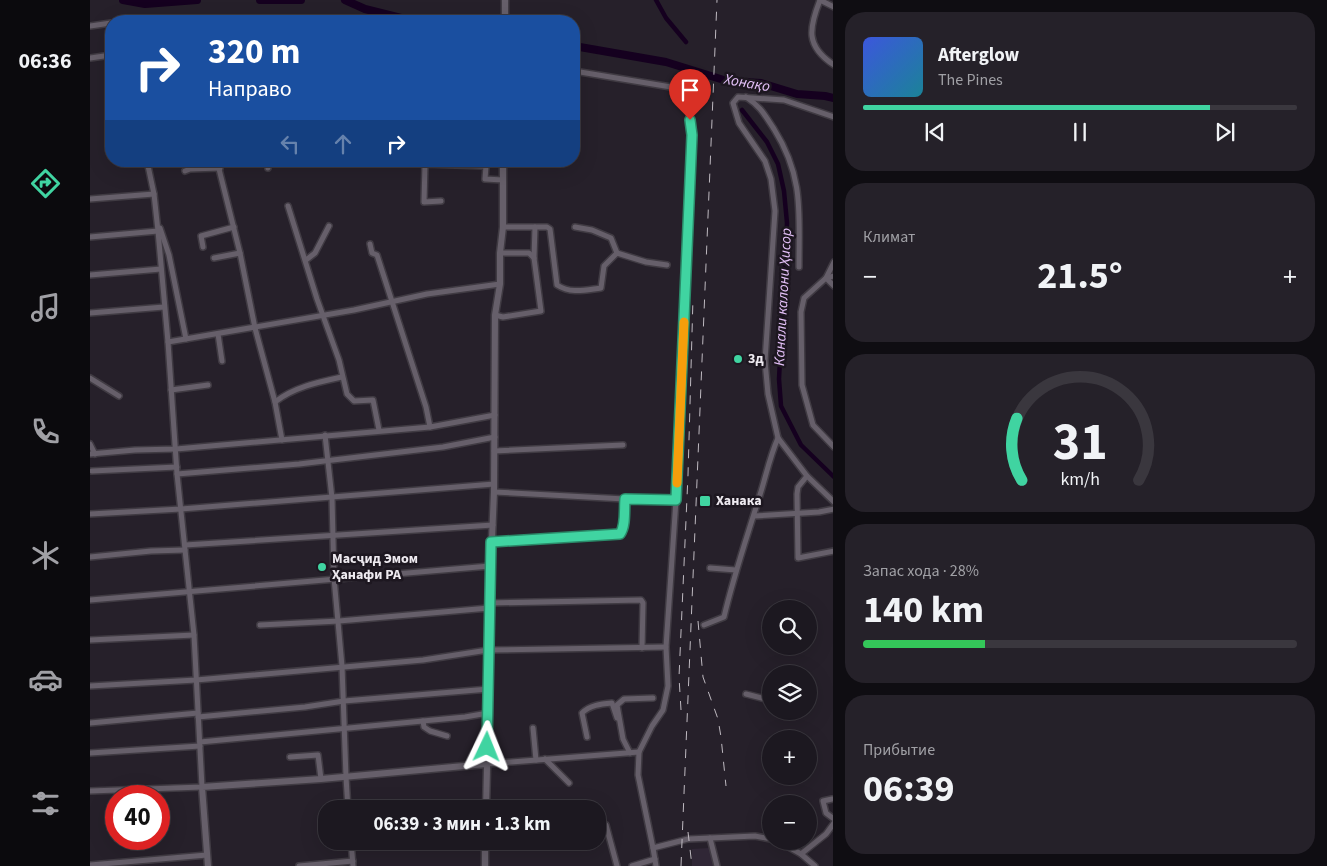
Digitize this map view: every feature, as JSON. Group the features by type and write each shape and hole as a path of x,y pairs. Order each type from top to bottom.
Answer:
{"street":[{"path":"505,0 505,15"},
{"path":"833,7 820,0 813,19 811,37 817,52 833,65"},
{"path":"90,26 105,24"},
{"path":"90,58 105,56"},
{"path":"580,72 671,87 679,92 689,106 692,135 676,500 666,647 668,686 663,710 652,726 639,752 638,776 656,866"},
{"path":"833,117 784,100 746,96 738,97 733,102 739,123 765,162 771,180 775,210 765,361 768,394 778,438 807,476 833,502"},
{"path":"746,96 760,106 784,146 794,170 799,198 799,267"},
{"path":"148,167 154,194 158,232 172,390 177,474 194,635 208,866"},
{"path":"425,167 424,202 441,201"},
{"path":"486,167 485,179 503,180"},
{"path":"486,800 489,606 495,437 495,315 500,284 500,254 503,227 503,167"},
{"path":"185,171 190,169 220,168 255,328 275,402 282,440"},
{"path":"90,199 154,194"},
{"path":"288,206 338,360 347,394 352,400 358,402 373,400 380,430"},
{"path":"156,217 169,254 186,340"},
{"path":"306,260 315,253 329,226"},
{"path":"203,247 201,236 234,227"},
{"path":"503,227 547,227 550,229 557,285 566,291 601,288 604,266 616,253"},
{"path":"495,315 503,317 541,311 534,258 535,227"},
{"path":"575,227 592,230 611,238 616,253"},
{"path":"90,238 158,232"},
{"path":"370,244 372,253 377,255 393,302 426,408 430,427"},
{"path":"214,258 240,253"},
{"path":"500,254 529,253 534,258"},
{"path":"616,253 646,262 667,265"},
{"path":"833,262 826,278 804,298 801,312 802,385 812,425 833,447"},
{"path":"90,275 161,268"},
{"path":"826,278 833,276"},
{"path":"826,278 833,286"},
{"path":"168,342 255,328 427,294 500,284"},
{"path":"90,313 164,307"},
{"path":"218,334 222,361"},
{"path":"275,402 295,390 342,376"},
{"path":"90,378 119,396"},
{"path":"172,390 208,385"},
{"path":"90,444 93,454 176,449 430,427 495,415"},
{"path":"325,436 332,498 334,578 342,666 347,800"},
{"path":"177,474 327,461 442,447 495,437"},
{"path":"704,625 724,617 736,570 778,438"},
{"path":"494,451 623,445"},
{"path":"92,472 177,467"},
{"path":"807,476 798,487 798,558 833,551"},
{"path":"90,514 494,488 625,499 676,500"},
{"path":"491,542 620,534 623,526 625,499"},
{"path":"754,516 833,509"},
{"path":"90,557 334,534 493,525"},
{"path":"90,600 490,566"},
{"path":"710,568 736,570"},
{"path":"260,625 339,621 489,606 640,600 643,603 642,648"},
{"path":"90,640 194,635"},
{"path":"90,686 196,680 423,660 488,650 666,647"},
{"path":"90,723 305,707 344,701 489,689"},
{"path":"746,694 762,698"},
{"path":"630,753 623,739 617,704 624,700 653,698"},
{"path":"587,737 582,713 585,710 597,705 612,703 616,717 620,720"},
{"path":"90,753 200,744 488,713"},
{"path":"422,721 424,727 430,731 447,736"},
{"path":"533,728 536,760"},
{"path":"90,791 202,787 321,779 639,752"},
{"path":"290,757 318,754 321,779"},
{"path":"545,759 569,784"},
{"path":"832,799 823,801 826,813 833,819"},
{"path":"802,854 826,834 833,823"},
{"path":"606,825 617,866"},
{"path":"653,848 682,839 754,836 762,837"},
{"path":"710,838 717,866"},
{"path":"299,866 353,863 352,850"},
{"path":"485,850 485,866"},
{"path":"795,850 802,854 814,866"},
{"path":"90,865 207,855"},
{"path":"632,866 655,859"}],"shaded area":[{"path":"709,848 715,852 719,866 692,866 692,849"}],"waterway":[{"name":"Хонақо","path":"123,0 145,4 197,0"},
{"name":"Хонақо","path":"260,0 301,0"},
{"name":"Хонақо","path":"345,0 365,9 389,15"},
{"name":"Канали калони Ҳисор","path":"656,0 666,18 686,42"},
{"name":"Хонақо","path":"580,47 666,62 727,81 761,83 797,94 833,98"},
{"name":"Канали калони Ҳисор","path":"742,110 767,142 778,164 784,191 787,223 779,379 781,406 801,445 833,476"}],"railway":[{"path":"681,866 717,0"},
{"path":"681,710 679,677 688,475 693,298"},
{"path":"698,621 703,677 718,719 726,786"},
{"path":"688,832 692,866"}],"slow traffic":[{"path":"677,483 684,322"}],"place":[{"name":"3д","path":"738,359"},
{"name":"Ханака","path":"705,501"},
{"name":"Масҷид Эмом Ҳанафи РА","path":"322,567"}],"route":[{"path":"487,747 491,542 621,534 625,499 676,500 692,135 690,120"}]}
